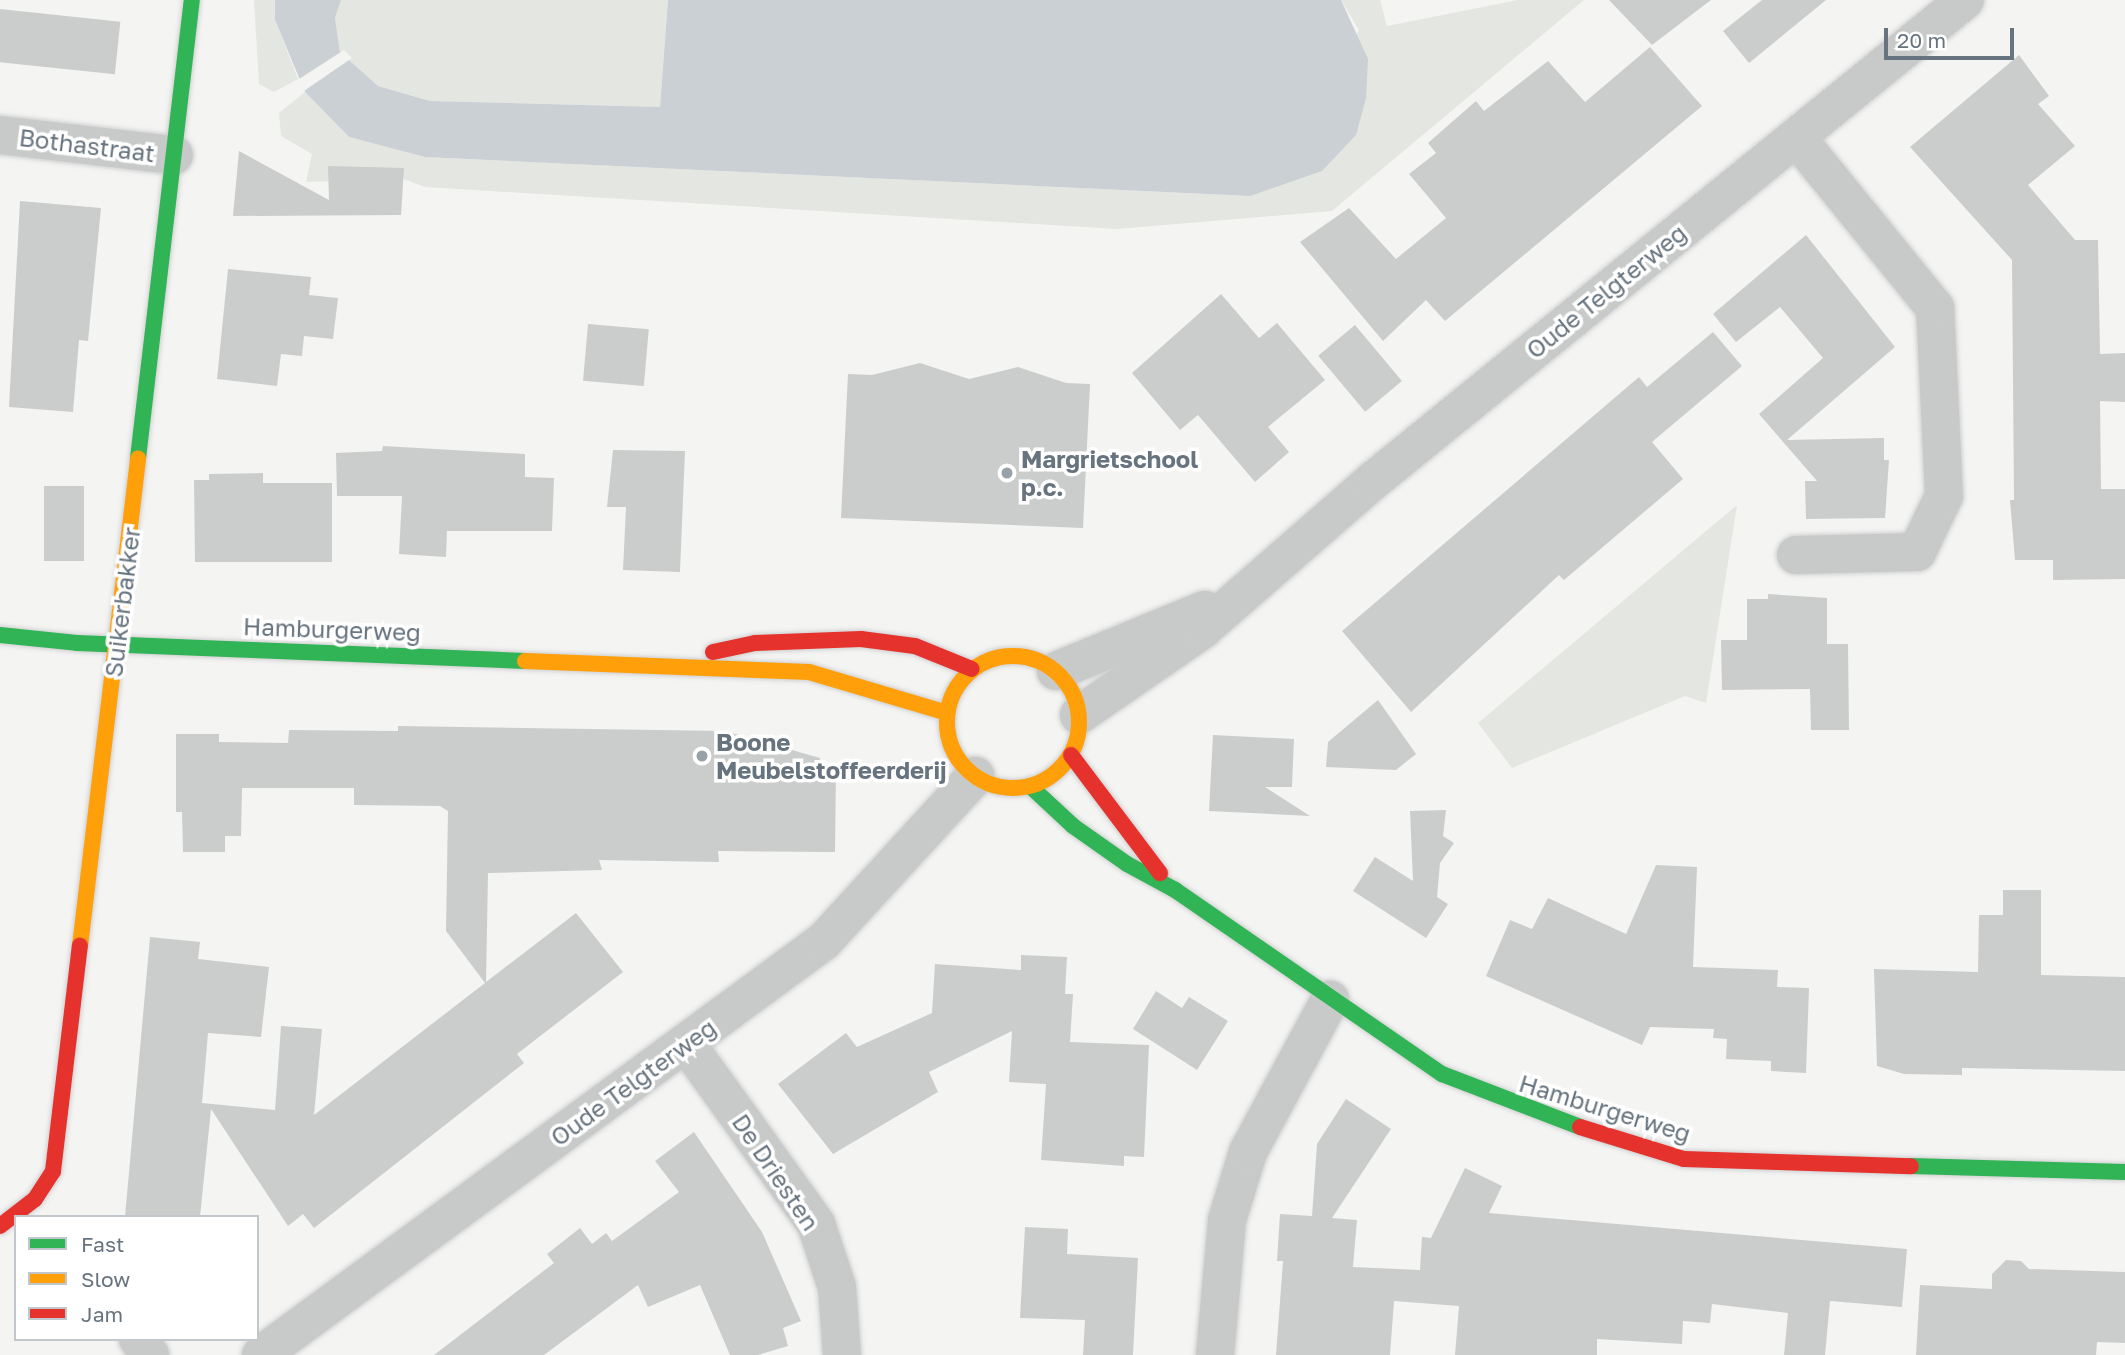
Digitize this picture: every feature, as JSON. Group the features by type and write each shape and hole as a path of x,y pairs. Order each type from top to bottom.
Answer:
{"street":[{"name":"Suikerbakker","path":"41,1208 53,1171 118,644 192,0"},
{"name":"Oude Telgterweg","path":"1079,715 1203,629 1965,0"},
{"name":"Bothastraat","path":"0,135 174,155"},
{"path":"1796,137 1935,308 1944,496 1917,552 1796,555"},
{"name":"Oude Telgterweg","path":"1056,671 1251,587"},
{"name":"Hamburgerweg","path":"0,635 118,644 664,663 809,672 947,713"},
{"name":"Hamburgerweg","path":"664,663 755,643 861,639 915,646 972,669"},
{"path":"1008,655 1033,658 1056,671 1074,695 1079,715 1071,755 1053,774 1030,786 995,785 975,776 950,742 947,713 956,688 972,669 1008,655"},
{"name":"Hamburgerweg","path":"1071,755 1175,890"},
{"name":"Oude Telgterweg","path":"261,1355 824,941 975,776"},
{"name":"Hamburgerweg","path":"1030,786 1073,826 1175,890 1330,1000 1442,1074 1515,1106 1684,1159 2125,1172"},
{"path":"1215,1355 1227,1220 1248,1152 1330,1000"},
{"name":"De Driesten","path":"686,1043 816,1224 837,1287 842,1355"}],"shaded area":[{"path":"254,0 275,0 275,20 298,79 274,92 259,84"},
{"path":"275,0 341,0 335,18 340,52 378,86 430,101 660,107 668,0 1341,0 1368,59 1366,98 1356,135 1322,171 1250,196 425,157 349,137 305,92 275,20"},
{"path":"341,0 668,0 660,107 431,101 378,86 340,52 335,18"},
{"path":"1341,0 1380,0 1387,26 1518,0 1584,0 1332,211 1117,229 425,187 401,178 306,182 312,154 281,136 279,113 305,92 349,137 425,157 1250,196 1359,30"},
{"path":"1737,505 1706,703 1685,696 1512,768 1478,723"}],"pier":[{"path":"344,50 352,58 301,93 296,81"}],"building":[{"path":"1609,0 1711,0 1652,45"},
{"path":"1762,0 1826,0 1749,63 1723,31"},
{"path":"0,9 120,22 115,74 0,62"},
{"path":"1650,47 1702,106 1445,321 1426,300 1383,341 1300,242 1349,208 1396,259 1446,218 1409,174 1436,153 1428,143 1476,101 1484,111 1548,61 1585,102"},
{"path":"2019,55 2049,96 2038,104 2075,146 2028,185 2075,240 2098,240 2100,354 2125,353 2125,402 2100,401 2101,489 2125,489 2125,579 2053,580 2053,560 2015,560 2010,500 2014,500 2012,260 1910,147"},
{"path":"239,151 329,200 328,166 404,168 401,215 233,216"},
{"path":"20,201 101,208 88,341 79,340 73,412 9,407"},
{"path":"1806,235 1895,347 1787,440 1884,438 1884,460 1889,460 1885,518 1806,519 1805,481 1817,481 1759,414 1823,358 1780,307 1736,342 1713,314"},
{"path":"228,269 311,277 309,295 338,298 333,339 304,336 302,356 281,354 277,386 217,379"},
{"path":"1221,294 1259,338 1277,323 1325,380 1268,427 1289,452 1255,482 1198,415 1180,430 1132,373"},
{"path":"588,324 649,329 644,386 583,381"},
{"path":"1355,325 1402,381 1365,412 1318,356"},
{"path":"1713,332 1742,366 1652,442 1683,479 1564,580 1559,575 1411,712 1342,631 1639,377 1647,387"},
{"path":"920,363 969,379 1018,367 1066,383 1090,384 1083,528 841,518 848,374 872,375"},
{"path":"383,446 525,454 525,477 554,478 552,531 447,531 446,557 399,554 402,496 337,496 336,453 382,451"},
{"path":"613,450 685,451 680,572 623,570 626,507 607,507"},
{"path":"263,473 263,483 332,483 332,562 195,562 194,480 209,480 209,474"},
{"path":"44,486 84,486 84,561 44,561"},
{"path":"1768,594 1827,598 1827,644 1848,644 1849,730 1811,730 1810,689 1722,690 1721,640 1747,640 1747,599 1768,599"},
{"path":"1378,700 1416,754 1396,770 1326,767 1328,742"},
{"path":"398,726 725,731 820,758 819,766 836,766 835,852 718,851 719,862 599,860 602,870 488,873 486,982 576,913 623,972 517,1054 524,1063 314,1228 303,1214 288,1226 211,1109 200,1215 125,1215 150,937 200,942 198,959 269,967 261,1037 208,1033 202,1103 275,1110 281,1026 322,1029 314,1115 485,983 446,931 448,811 440,806 354,805 354,788 242,788 241,836 225,836 225,852 183,852 182,812 176,812 176,734 219,734 219,742 288,743 289,730 398,731"},
{"path":"1213,735 1294,739 1292,787 1265,787 1310,816 1209,811"},
{"path":"1446,810 1443,836 1454,843 1440,863 1437,897 1448,904 1426,938 1353,891 1375,857 1413,881 1410,811"},
{"path":"1656,865 1697,867 1693,967 1778,970 1777,987 1809,988 1806,1073 1771,1071 1771,1061 1726,1059 1727,1039 1713,1038 1714,1029 1650,1027 1642,1045 1486,976 1510,920 1532,929 1548,898 1626,934"},
{"path":"2003,890 2041,890 2041,975 2125,977 2125,1071 1962,1068 1962,1075 1904,1074 1877,1066 1874,969 1978,972 1979,915 2003,915"},
{"path":"1021,955 1067,957 1065,994 1073,994 1070,1042 1149,1045 1144,1157 1124,1156 1124,1166 1041,1160 1046,1084 1009,1082 1012,1031 929,1072 938,1092 833,1154 778,1084 846,1033 857,1047 932,1013 935,964 1021,970"},
{"path":"1156,991 1182,1008 1189,997 1228,1021 1197,1070 1133,1029"},
{"path":"1346,1099 1391,1129 1332,1218 1357,1220 1353,1267 1420,1270 1422,1237 1431,1238 1465,1168 1502,1186 1489,1213 1907,1249 1902,1307 1830,1301 1825,1355 1784,1355 1788,1313 1712,1304 1710,1323 1683,1321 1682,1344 1597,1339 1597,1355 1455,1355 1459,1306 1394,1301 1390,1355 1276,1355 1283,1261 1277,1261 1280,1214 1312,1216 1317,1144"},
{"path":"694,1132 762,1232 801,1321 783,1328 788,1346 758,1355 730,1355 700,1285 648,1307 638,1285 544,1355 434,1355 554,1263 547,1254 580,1228 592,1244 606,1233 612,1241 679,1192 655,1161"},
{"path":"1025,1227 1068,1229 1067,1254 1138,1258 1133,1355 1083,1355 1085,1320 1020,1318"},
{"path":"2006,1260 2021,1261 2029,1269 2125,1272 2125,1343 2097,1342 2096,1355 1916,1355 1920,1285 1992,1289 1992,1274"}],"traffic: fast":[{"path":"138,458 192,0"},
{"path":"0,635 77,643 525,661"},
{"path":"1030,786 1073,826 1127,864 1175,890 1442,1074 1580,1127"},
{"path":"1911,1166 2125,1172"}],"traffic: slow":[{"path":"80,946 138,458"},
{"path":"1013,656 1038,661 1060,675 1074,697 1079,722 1074,747 1060,769 1038,783 1013,788 988,783 966,769 952,747 947,722 952,697 966,675 988,661 1013,656"},
{"path":"525,661 809,672 947,713"}],"traffic: jam":[{"path":"713,652 755,643 861,639 915,646 972,669"},
{"path":"1071,755 1160,873"},
{"path":"14,1215 35,1199 53,1171 80,946"},
{"path":"1580,1127 1684,1159 1911,1166"},
{"path":"0,1226 14,1215"}],"place":[{"name":"Margrietschool p.c.","path":"1007,473"},
{"name":"Boone Meubelstoffeerderij","path":"702,756"}]}
